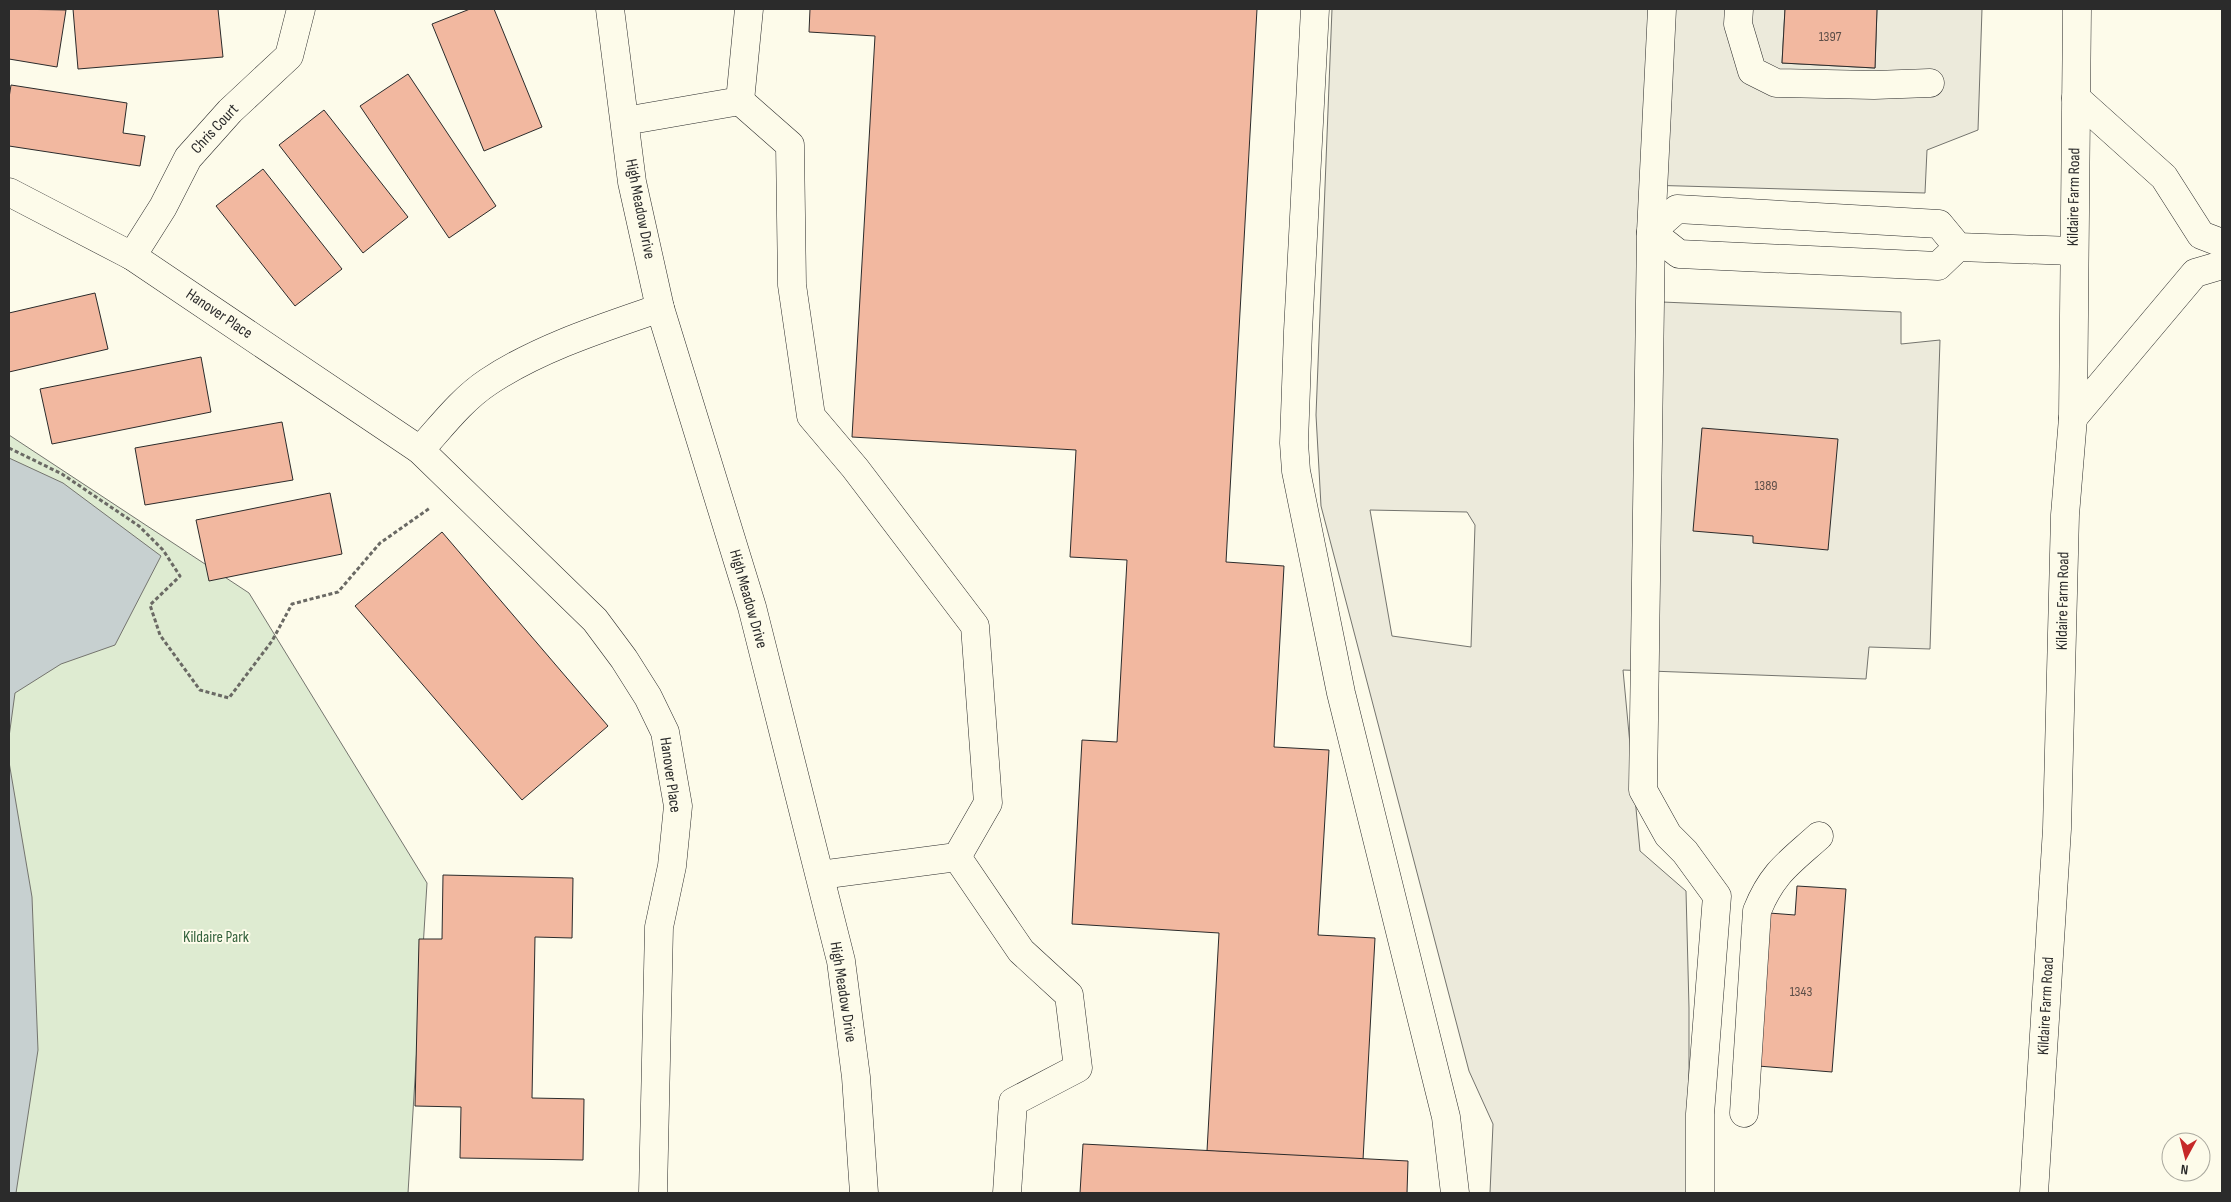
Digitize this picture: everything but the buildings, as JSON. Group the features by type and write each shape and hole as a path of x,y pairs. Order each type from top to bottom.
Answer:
{"street":[{"name":"Chris Court","path":"132,256 163,207 188,158 224,117 289,56 302,9"},
{"name":"High Meadow Drive","path":"610,9 632,182 660,308 752,607 841,961 856,1077 864,1193"},
{"path":"740,101 749,9"},
{"path":"1315,9 1298,331 1294,443 1296,471 1341,693 1446,1117 1455,1193"},
{"path":"1662,9 1651,232 1643,790 1668,835 1685,852 1717,896 1700,1114 1700,1193"},
{"path":"1739,9 1738,24 1752,71 1776,83 1930,84"},
{"name":"Kildaire Farm Road","path":"2034,1193 2057,830 2065,515 2072,418 2077,9"},
{"path":"2076,98 2164,177 2201,236 2222,243"},
{"path":"625,121 740,101"},
{"path":"740,101 790,145 792,285 811,416 856,468 975,626 988,803 957,858"},
{"name":"Hanover Place","path":"9,192 132,256 420,450 595,620 624,659 648,697 665,732 678,806 672,866 659,928 653,1193"},
{"path":"1651,232 1677,209 1939,224 1958,247"},
{"path":"1651,232 1679,254 1938,266 1958,247 2073,251"},
{"path":"2072,418 2195,273 2222,265"},
{"path":"420,450 456,409 487,382 561,343 660,308"},
{"path":"1744,1113 1757,911 1765,892 1776,874 1819,836"},
{"path":"820,875 957,858"},
{"path":"957,858 1021,951 1069,995 1078,1068 1013,1102 1006,1193"}],"path":[{"path":"9,448 62,474 139,526 163,550 180,576 150,605 160,635 200,690 229,698 272,640 292,604 338,592 380,543 418,518 457,487"}],"green space":[{"name":"Kildaire Park","path":"9,435 249,593 427,883 408,1193 9,1193"}],"shaded area":[{"path":"1332,9 1785,9 1782,63 1875,68 1877,9 1982,9 1978,130 1927,150 1925,193 1646,185 1638,301 1901,312 1901,344 1940,340 1930,649 1869,647 1866,679 1623,670 1640,851 1686,891 1689,1008 1689,1165 1693,1193 1490,1193 1493,1124 1469,1071 1321,506 1316,415","holes":["1370,510 1467,512 1475,525 1471,647 1392,636"]},
{"path":"9,458 63,483 161,556 115,645 61,664 15,693 9,737"},
{"path":"9,762 32,897 38,1050 16,1193 9,1193"}]}
